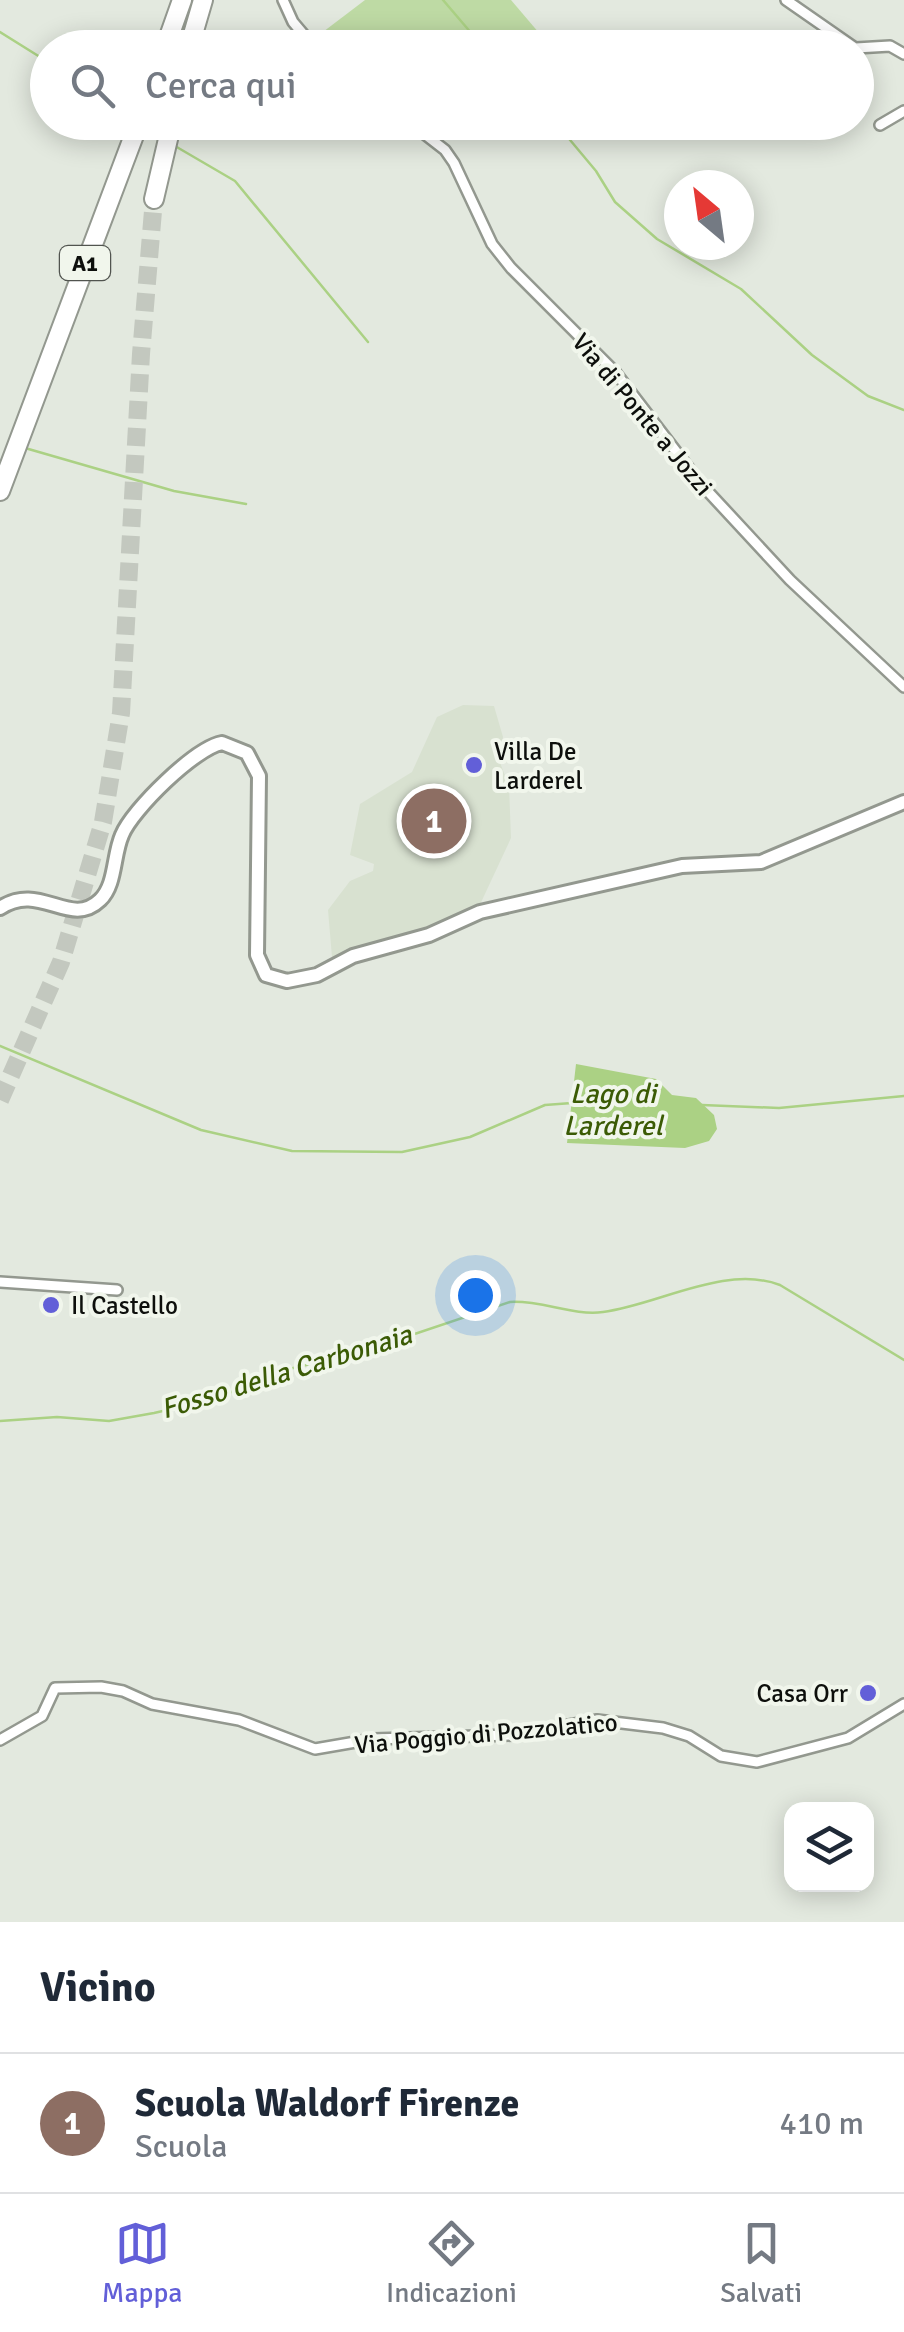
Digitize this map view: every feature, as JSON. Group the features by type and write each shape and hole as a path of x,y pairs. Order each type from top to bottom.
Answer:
{"highway":[{"path":"171,30 182,0"},
{"path":"194,30 203,0"},
{"name":"A1","path":"0,472 132,140"},
{"path":"154,200 168,140"},
{"name":"A1","path":"0,491 30,403"}],"main road":[{"path":"0,908 25,897 74,911 96,904 108,889 129,822 195,755 222,744 247,753 260,776 256,954 266,974 283,981 324,973 352,956 429,935 480,912 682,866 761,862 904,802"}],"street":[{"path":"283,0 300,30"},
{"path":"786,0 830,30"},
{"path":"874,47 890,46 904,54"},
{"path":"880,124 904,111"},
{"name":"Via di Ponte a Jozzi","path":"432,140 445,150 492,244 511,268 616,373 702,484 790,580 904,687"},
{"path":"0,1282 117,1290"},
{"name":"Via Poggio di Pozzolatico","path":"0,1740 28,1728 42,1716 55,1688 101,1686 152,1704 239,1720 315,1749 374,1739 513,1736 597,1720 663,1728 721,1756 757,1762 848,1738 904,1704"}],"shaded area":[{"path":"365,0 511,0 537,30 326,30"},
{"path":"463,705 494,706 503,737 499,760 509,786 511,838 477,911 444,926 332,957 328,910 350,881 373,871 374,864 350,855 360,804 412,772 437,717"}],"water":[{"name":"Lago di Larderel","path":"576,1064 656,1079 672,1095 696,1098 714,1115 717,1129 709,1141 685,1148 567,1143"}],"waterway":[{"path":"443,0 469,30"},
{"path":"0,32 30,51"},
{"path":"570,140 615,202 657,239 741,289 812,355 868,396 904,410"},
{"path":"175,146 235,181 368,342"},
{"path":"25,448 174,491 246,504"},
{"path":"0,1046 201,1130 292,1151 402,1152 470,1137 545,1105 572,1103"},
{"path":"702,1105 779,1108 904,1096"},
{"name":"Fosso della Carbonaia","path":"0,1421 57,1417 109,1421 154,1413 211,1400 289,1369 358,1353 510,1302 603,1312 737,1279 780,1285 904,1360"}],"tunnel":[{"path":"0,1100 61,962 103,822 121,713 141,354 154,199"}],"place":[{"name":"Villa De Larderel","path":"474,765"},
{"name":"Scuola Waldorf Firenze","path":"434,821"},
{"name":"Il Castello","path":"51,1305"},
{"name":"Casa Orr","path":"868,1693"}]}
